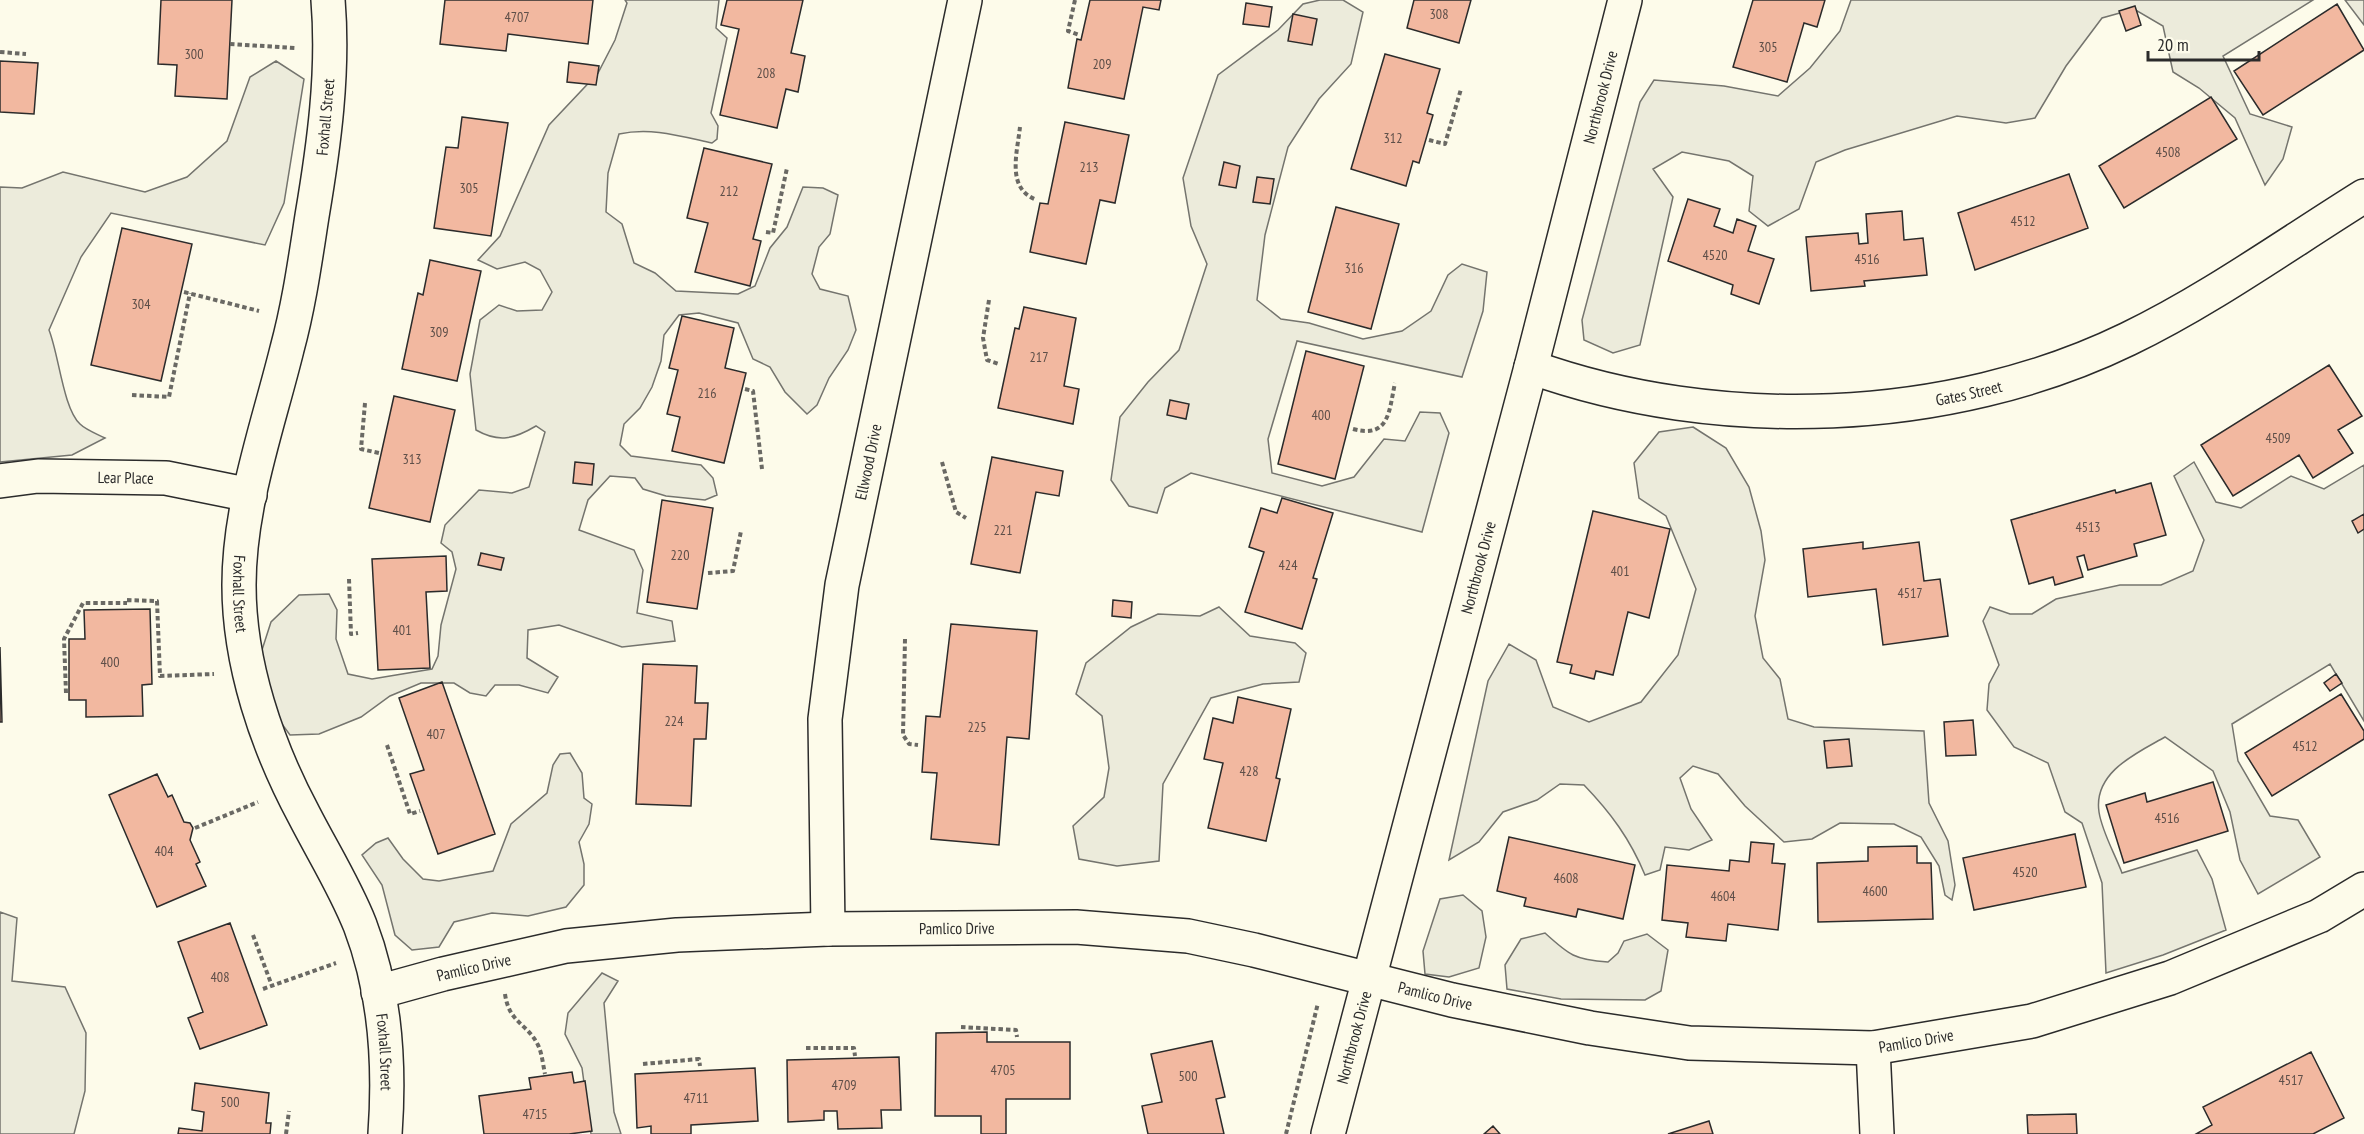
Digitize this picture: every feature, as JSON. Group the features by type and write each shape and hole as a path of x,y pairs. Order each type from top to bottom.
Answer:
{"street":[{"name":"Foxhall Street","path":"328,0 330,50 325,139 295,319 250,495 242,544 239,586 250,674 270,739 290,784 346,894 369,952 378,992 386,1077 385,1134"},
{"name":"Ellwood Drive","path":"828,929 825,719 842,585 965,0"},
{"name":"Northbrook Drive","path":"1328,1134 1531,367 1625,0"},
{"name":"Gates Street","path":"1531,367 1563,379 1630,394 1756,411 1879,407 1946,398 2031,379 2129,339 2364,196"},
{"name":"Lear Place","path":"0,481 38,476 166,478 250,495"},
{"name":"Pamlico Drive","path":"378,992 501,960 566,946 677,934 828,929 1077,927 1188,936 1254,950 1369,981 1579,1026 1689,1043 1873,1048 2032,1021 2170,978 2319,916 2364,888"},
{"path":"1873,1048 1877,1134"}],"path":[{"path":"1075,0 1068,31 1079,35"},
{"path":"230,44 330,50"},
{"path":"0,52 26,54"},
{"path":"1429,140 1445,144 1461,89"},
{"path":"1020,127 1017,183 1024,195 1037,200"},
{"path":"766,232 773,233 787,168"},
{"path":"184,292 295,319"},
{"path":"132,395 170,397 190,293"},
{"path":"989,300 983,350 987,360 999,364"},
{"path":"1353,429 1366,432 1381,427 1387,420 1395,383"},
{"path":"745,389 753,391 762,469"},
{"path":"365,403 361,449 379,453"},
{"path":"942,462 956,512 966,518"},
{"path":"708,573 733,571 741,531"},
{"path":"349,579 351,634 358,633"},
{"path":"66,693 64,639 83,603 157,601 160,676 250,674"},
{"path":"905,639 903,735 909,744 918,745"},
{"path":"387,745 410,814 420,811"},
{"path":"195,828 268,798 290,784"},
{"path":"253,935 272,986"},
{"path":"263,989 369,952"},
{"path":"501,960 507,1008 515,1021 539,1047 545,1074"},
{"path":"1286,1134 1320,997"},
{"path":"961,1027 1016,1030 1017,1037"},
{"path":"806,1048 854,1048 855,1056"},
{"path":"643,1064 699,1059 700,1066"},
{"path":"286,1134 289,1111"}],"shaded area":[{"path":"625,0 719,0 716,28 727,38 711,113 718,126 717,139 712,143 654,132 619,134 608,173 606,212 622,224 634,263 655,273 676,291 738,294 755,286 770,248 787,227 803,187 823,188 838,195 830,234 819,247 812,274 820,289 848,296 856,330 848,350 829,378 817,405 807,414 785,392 770,367 753,359 738,323 699,313 679,315 664,335 661,361 652,387 640,408 624,424 620,445 631,456 701,465 713,478 717,495 705,500 666,496 643,489 635,478 610,476 588,500 579,530 634,550 643,570 637,613 672,621 675,641 622,647 559,625 528,630 527,658 558,677 548,693 519,685 495,685 486,696 470,693 454,683 421,683 390,696 361,717 319,734 290,735 279,720 261,653 271,622 299,595 329,594 337,610 336,639 348,674 372,679 432,669 438,656 441,625 456,569 452,552 441,543 445,525 479,490 512,493 529,487 545,432 536,426 521,434 499,438 476,430 470,374 480,320 499,305 517,311 542,310 552,292 540,270 525,262 497,269 478,260 500,236 549,125 598,73 615,40 627,3"},
{"path":"1320,0 1343,0 1363,12 1351,64 1319,99 1288,147 1265,235 1257,300 1281,319 1309,323 1363,339 1402,331 1431,311 1448,275 1462,264 1487,272 1483,311 1462,377 1297,341 1268,439 1272,473 1322,486 1354,477 1384,439 1405,441 1420,412 1440,413 1449,433 1422,532 1191,473 1165,488 1157,513 1129,506 1111,480 1120,417 1148,382 1179,350 1207,264 1191,226 1183,178 1218,75 1278,30 1303,4"},
{"path":"1851,0 2313,0 2223,56 2250,114 2292,127 2283,159 2265,185 2235,118 2199,88 2173,72 2163,26 2134,9 2102,18 2066,66 2035,118 2006,123 1957,116 1845,150 1816,162 1799,209 1768,226 1749,211 1753,176 1729,161 1682,152 1653,169 1673,197 1640,345 1613,353 1584,340 1582,320 1640,102 1654,80 1724,86 1778,96 1810,68 1840,31"},
{"path":"2345,0 2364,0 2364,25"},
{"path":"276,61 304,79 284,203 265,245 111,213 81,257 49,330 65,394 74,416 85,428 105,438 72,455 0,462 0,187 22,188 63,172 145,192 187,177 227,141 250,77"},
{"path":"1693,427 1726,448 1749,487 1761,531 1765,560 1755,616 1763,658 1780,679 1788,719 1814,727 1924,731 1929,803 1948,841 1955,885 1952,900 1945,895 1939,866 1921,837 1894,824 1840,823 1812,839 1784,842 1745,806 1718,774 1693,766 1680,778 1691,809 1712,840 1689,850 1665,847 1660,870 1645,875 1619,827 1584,785 1560,784 1537,800 1503,812 1479,842 1449,860 1488,681 1509,644 1536,660 1553,707 1589,722 1641,702 1678,655 1696,589 1666,516 1639,498 1634,463 1659,432"},
{"path":"2194,462 2216,502 2241,508 2291,476 2324,489 2364,465 2364,721 2330,664 2232,724 2238,761 2270,816 2298,820 2320,857 2258,894 2240,860 2230,812 2213,771 2165,737 2119,766 2103,786 2099,798 2099,812 2122,873 2197,850 2212,879 2226,930 2163,955 2106,973 2102,883 2082,823 2065,812 2048,763 2014,747 1987,710 1989,684 1999,665 1983,621 1990,607 2010,614 2032,614 2056,599 2120,585 2161,585 2193,571 2204,540 2174,476"},
{"path":"1219,607 1250,636 1295,643 1306,653 1299,682 1263,684 1211,698 1163,784 1159,861 1117,866 1079,859 1073,826 1104,797 1109,768 1102,716 1076,694 1086,663 1131,627 1158,614 1200,616"},
{"path":"570,753 582,773 584,798 592,804 589,824 579,842 584,864 584,885 566,907 528,916 492,913 454,922 439,947 412,950 395,935 382,885 362,855 376,843 388,838 403,859 423,879 439,881 493,871 511,824 547,793 553,765 560,754"},
{"path":"1463,895 1482,911 1486,937 1479,968 1449,977 1425,974 1423,951 1440,899"},
{"path":"0,912 17,918 12,981 65,987 86,1033 85,1091 74,1134 0,1134"},
{"path":"1545,933 1573,955 1588,960 1608,962 1618,953 1624,941 1647,934 1668,950 1661,991 1645,1000 1561,999 1507,989 1505,965 1521,939"},
{"path":"602,973 618,981 604,1003 614,1112 621,1134 591,1134 582,1068 565,1034 568,1013"}],"building":[{"path":"161,0 232,0 227,99 175,96 177,65 158,64"},
{"path":"445,0 593,0 588,44 508,34 506,51 440,44"},
{"path":"727,0 803,0 791,53 805,56 798,92 786,89 777,128 720,115 739,29 721,25"},
{"path":"1090,0 1161,0 1159,10 1143,7 1124,99 1068,88 1077,39 1081,40"},
{"path":"1414,0 1471,0 1459,43 1407,28"},
{"path":"1753,0 1825,0 1817,27 1804,23 1787,82 1733,67"},
{"path":"1246,3 1272,7 1269,27 1243,24"},
{"path":"2337,4 2364,50 2263,115 2234,71"},
{"path":"2135,6 2141,25 2126,31 2119,11"},
{"path":"1293,14 1317,19 1312,45 1288,41"},
{"path":"1385,54 1440,69 1427,113 1433,115 1419,163 1413,161 1406,186 1351,169"},
{"path":"0,61 38,63 34,114 0,112"},
{"path":"569,62 599,66 596,85 567,82"},
{"path":"2211,97 2237,139 2124,208 2099,166"},
{"path":"462,117 508,123 491,236 434,228 446,147 458,148"},
{"path":"1065,122 1129,135 1115,203 1100,200 1086,264 1030,252 1040,203 1048,204"},
{"path":"704,148 772,164 753,239 761,241 750,286 695,272 708,223 687,218"},
{"path":"1224,162 1240,166 1236,188 1219,185"},
{"path":"2069,174 2088,228 1975,270 1958,213"},
{"path":"1257,177 1274,179 1270,204 1253,202"},
{"path":"1688,199 1720,209 1714,226 1733,233 1737,219 1756,226 1748,251 1774,259 1759,304 1731,294 1733,285 1668,261"},
{"path":"1336,207 1399,224 1371,329 1308,312"},
{"path":"1902,211 1904,240 1923,238 1927,275 1864,281 1865,286 1811,291 1806,237 1858,233 1859,244 1868,243 1866,214"},
{"path":"122,228 192,244 161,381 91,365"},
{"path":"430,260 481,271 457,381 402,369 418,293 423,295"},
{"path":"1024,307 1076,318 1064,386 1079,389 1073,424 998,408 1015,328 1019,329"},
{"path":"682,316 734,328 725,368 746,373 724,463 672,451 680,417 667,414 678,370 669,368"},
{"path":"1306,351 1364,366 1335,479 1278,464"},
{"path":"2329,365 2362,416 2338,430 2353,453 2313,478 2299,455 2233,496 2201,445"},
{"path":"394,396 455,410 430,522 369,508"},
{"path":"1170,400 1189,404 1186,419 1167,415"},
{"path":"992,457 1063,471 1059,496 1036,492 1020,573 971,564"},
{"path":"575,462 594,464 592,485 573,483"},
{"path":"2151,483 2166,535 2134,544 2137,556 2088,570 2084,555 2077,557 2083,577 2055,585 2053,577 2029,584 2011,520 2115,490 2116,493"},
{"path":"1282,498 1333,513 1313,578 1317,579 1302,629 1245,612 1264,552 1249,547 1261,508 1277,513"},
{"path":"662,500 713,508 697,609 647,602"},
{"path":"1593,511 1670,529 1649,618 1628,612 1613,675 1596,671 1594,679 1570,673 1572,665 1557,662"},
{"path":"2364,514 2364,529 2358,533 2352,521"},
{"path":"1863,542 1863,549 1919,542 1924,581 1940,579 1948,636 1883,645 1876,589 1808,597 1803,549"},
{"path":"481,553 504,558 501,570 478,565"},
{"path":"446,556 447,591 426,592 430,668 378,670 372,559"},
{"path":"1113,600 1132,602 1131,618 1112,616"},
{"path":"150,609 152,684 142,685 143,716 86,717 86,700 69,700 69,639 85,639 84,610"},
{"path":"951,624 1037,631 1029,739 1007,737 999,845 931,839 937,773 922,772 926,716 940,717"},
{"path":"0,647 2,722 0,722"},
{"path":"643,664 697,666 695,703 708,703 706,739 694,739 691,806 636,804"},
{"path":"2336,674 2342,683 2330,691 2324,683"},
{"path":"442,682 495,834 438,854 410,774 424,770 399,698"},
{"path":"2341,694 2364,731 2364,739 2272,796 2245,753"},
{"path":"1238,697 1291,709 1276,778 1280,779 1266,841 1208,828 1223,763 1204,759 1213,718 1233,723"},
{"path":"1973,720 1976,755 1946,756 1944,722"},
{"path":"1849,739 1852,766 1827,768 1824,741"},
{"path":"157,774 168,797 172,795 184,822 190,823 193,828 190,840 200,862 196,864 206,886 157,907 109,795"},
{"path":"2213,782 2228,831 2124,863 2106,805 2145,793 2147,802"},
{"path":"2075,834 2086,887 1974,910 1963,858"},
{"path":"1509,837 1635,865 1623,919 1578,909 1576,917 1524,906 1526,898 1497,891"},
{"path":"1751,842 1774,844 1772,863 1785,864 1778,930 1728,924 1726,941 1686,937 1688,923 1662,920 1667,865 1729,871 1730,860 1749,862"},
{"path":"1917,846 1917,863 1931,863 1933,919 1818,922 1817,863 1868,861 1868,847"},
{"path":"230,923 267,1025 200,1049 188,1018 203,1012 178,942"},
{"path":"987,1032 987,1042 1070,1042 1070,1099 1006,1099 1006,1134 981,1134 981,1116 935,1116 936,1033"},
{"path":"1212,1041 1225,1097 1216,1099 1224,1134 1148,1134 1142,1106 1162,1102 1151,1054"},
{"path":"2311,1052 2344,1118 2313,1134 2196,1134 2212,1125 2203,1107"},
{"path":"899,1057 901,1110 881,1110 882,1128 838,1129 837,1111 824,1111 824,1120 788,1122 787,1060"},
{"path":"755,1068 758,1121 691,1125 691,1134 651,1134 651,1126 637,1128 635,1074"},
{"path":"572,1072 574,1083 585,1081 592,1131 569,1134 484,1134 479,1096 531,1089 529,1078"},
{"path":"195,1083 269,1093 266,1123 271,1123 270,1134 178,1134 179,1128 202,1131 204,1112 192,1110"},
{"path":"2076,1114 2077,1134 2028,1134 2027,1115"},
{"path":"1709,1121 1713,1134 1668,1134"},
{"path":"1493,1126 1500,1134 1484,1134"}]}
